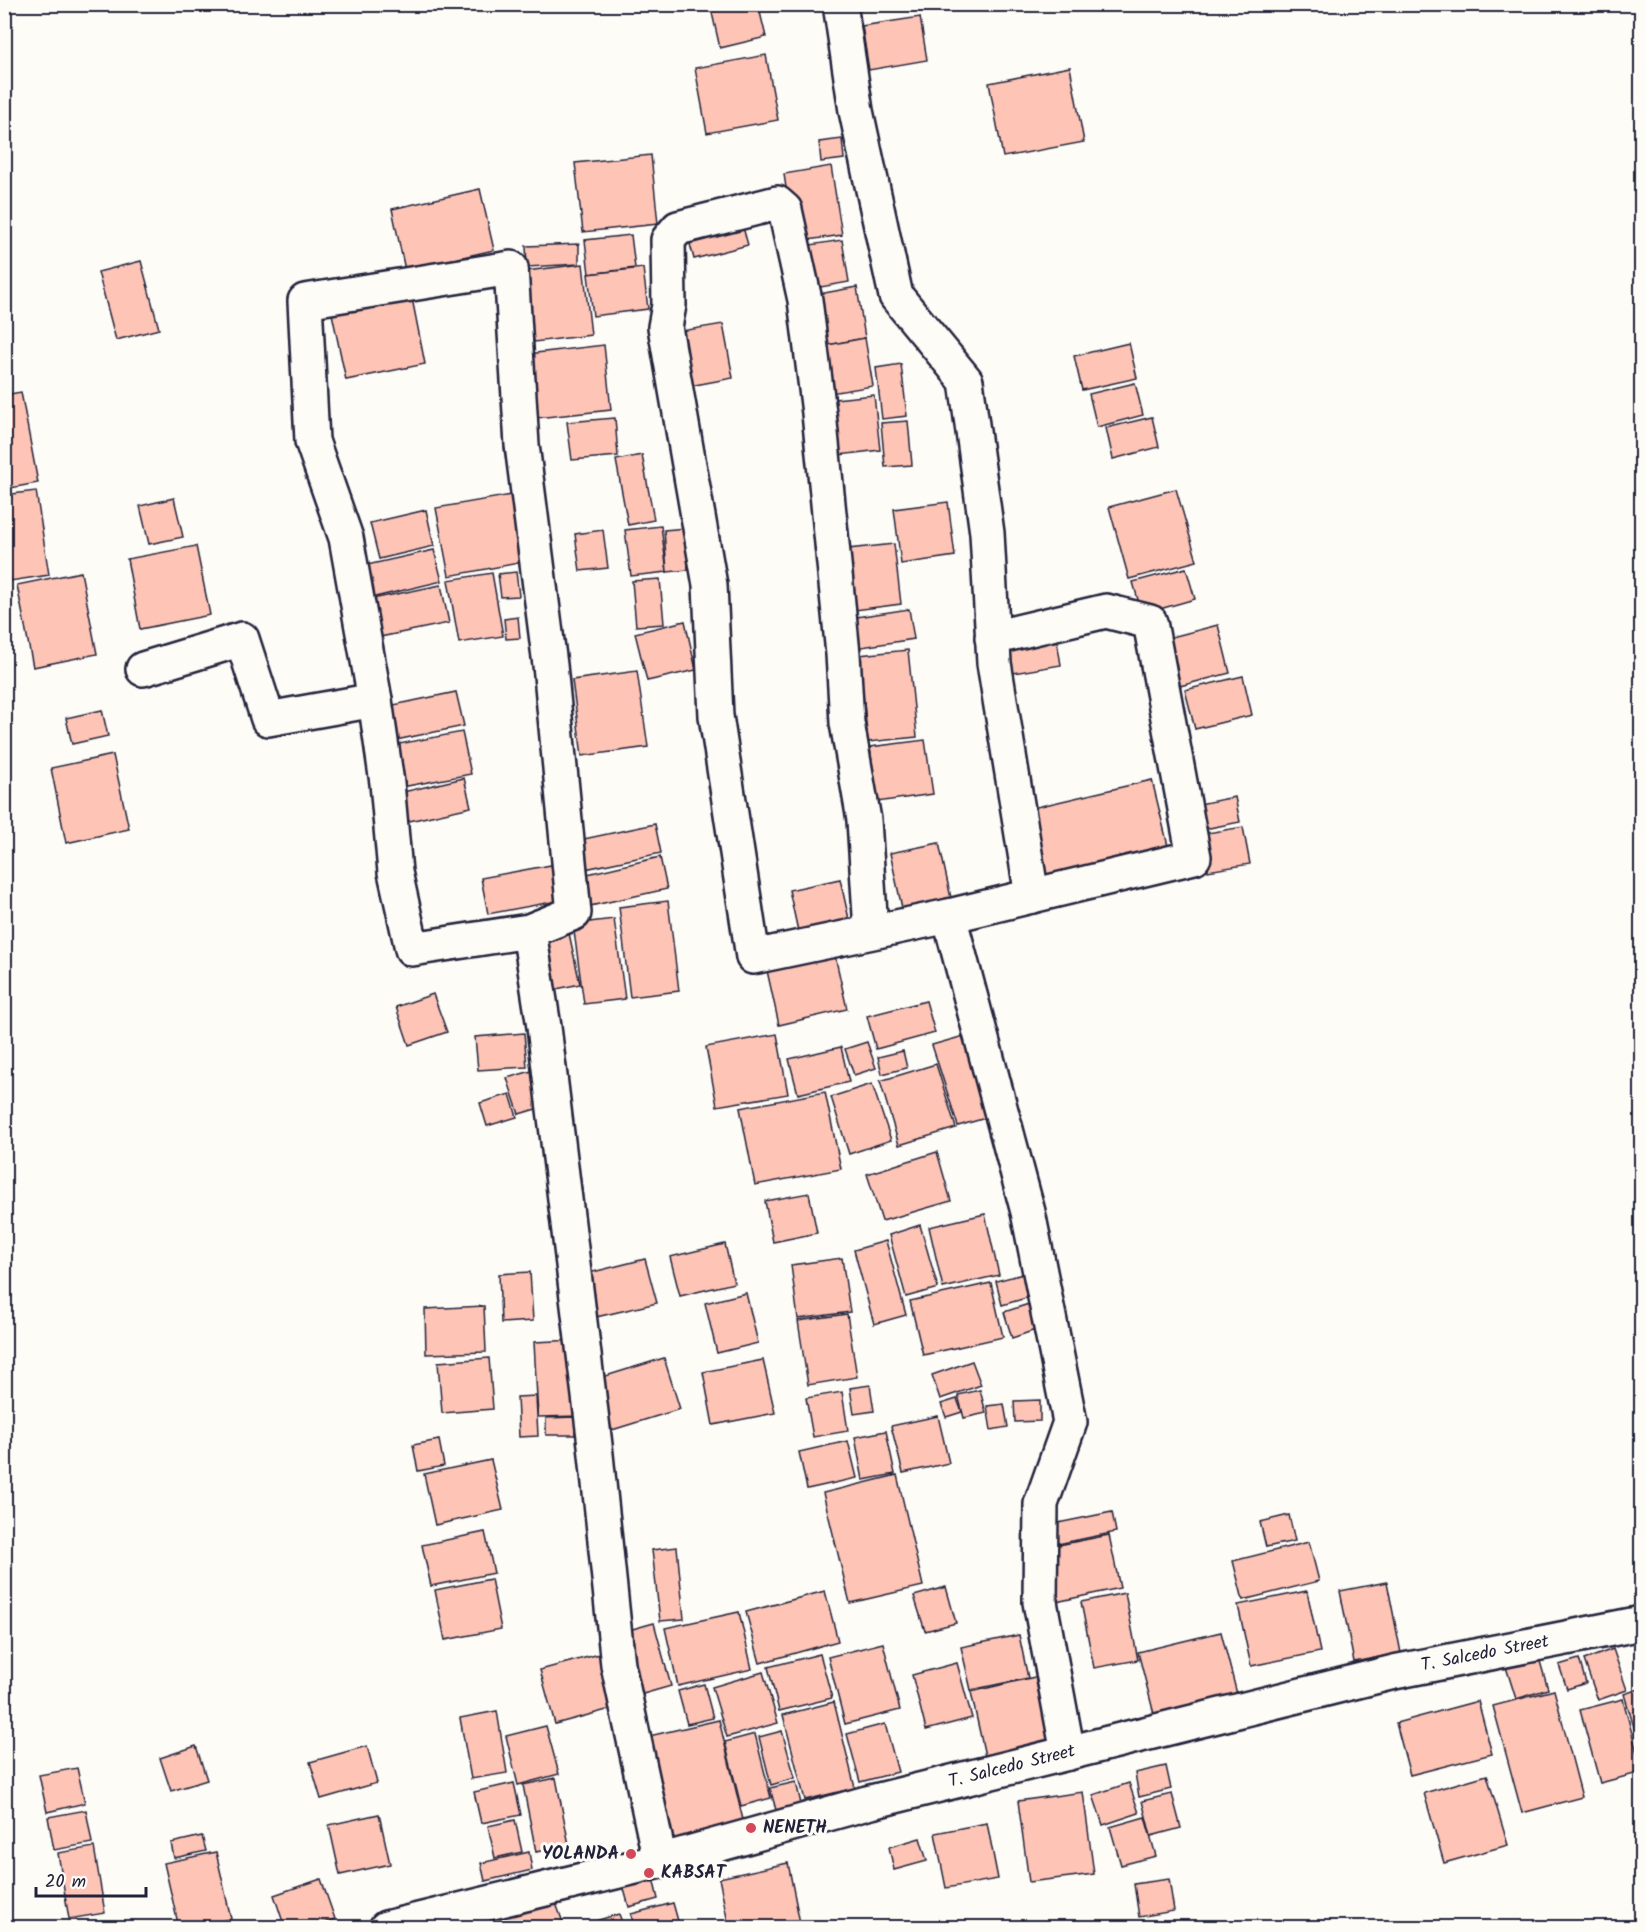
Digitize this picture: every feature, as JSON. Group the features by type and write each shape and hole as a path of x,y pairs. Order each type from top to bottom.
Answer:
{"street":[{"path":"840,4 856,111 896,296 966,381 987,534 994,663 1032,896"},
{"path":"871,931 864,820 847,723 843,654 815,380 805,300 785,210 777,203 678,228 668,240 669,305 665,327 710,585 716,716 753,957 949,916 1194,857 1150,622 1106,611 992,638"},
{"path":"511,268 522,445 550,665 574,913 529,931 412,949 395,872 387,783 375,700 346,538 312,441 305,301 511,268"},
{"path":"143,669 242,639 268,719 375,700"},
{"path":"949,916 1028,1212 1070,1422 1041,1504 1040,1602 1068,1753"},
{"path":"529,931 544,1027 594,1433 618,1665 660,1861"},
{"name":"T. Salcedo Street","path":"386,1928 660,1861 867,1803 1394,1672 1641,1623"}],"building":[{"path":"710,4 758,4 766,37 720,48"},
{"path":"920,17 927,60 869,70 862,26"},
{"path":"766,55 778,120 707,133 695,68"},
{"path":"1070,67 1084,142 1003,157 989,83"},
{"path":"842,139 844,159 821,162 819,142"},
{"path":"651,155 658,224 583,232 575,163"},
{"path":"831,166 842,235 794,242 784,174"},
{"path":"480,189 494,250 405,270 392,209"},
{"path":"741,220 748,245 694,259 687,233"},
{"path":"631,235 635,268 589,274 585,240"},
{"path":"842,240 849,282 804,290 797,247"},
{"path":"579,244 579,264 527,267 526,246"},
{"path":"141,261 159,329 116,340 98,272"},
{"path":"583,264 591,335 534,342 526,271"},
{"path":"643,268 648,309 593,316 588,274"},
{"path":"857,287 865,338 817,347 808,296"},
{"path":"411,293 425,364 346,380 331,309"},
{"path":"723,324 733,378 684,387 675,332"},
{"path":"865,338 873,386 825,394 817,347"},
{"path":"1129,343 1137,378 1082,390 1074,356"},
{"path":"604,345 611,410 527,419 519,355"},
{"path":"901,364 907,416 882,419 876,368"},
{"path":"1135,383 1143,415 1097,427 1089,394"},
{"path":"21,392 38,483 4,489 4,395"},
{"path":"874,395 880,450 831,456 825,400"},
{"path":"1152,417 1159,447 1113,459 1106,428"},
{"path":"615,418 618,456 572,460 567,422"},
{"path":"908,421 912,465 885,467 881,423"},
{"path":"642,455 654,520 628,525 616,460"},
{"path":"1176,489 1197,561 1129,579 1109,507"},
{"path":"36,491 49,575 10,581 4,546 4,495"},
{"path":"511,495 524,562 449,576 436,508"},
{"path":"174,498 183,537 149,544 140,506"},
{"path":"948,502 955,556 901,564 894,509"},
{"path":"426,510 434,546 379,559 370,523"},
{"path":"661,526 667,572 631,576 625,530"},
{"path":"686,528 688,570 667,572 664,530"},
{"path":"603,530 608,568 580,571 575,534"},
{"path":"894,544 901,604 855,610 848,549"},
{"path":"196,546 210,615 140,629 127,559"},
{"path":"434,550 442,581 375,597 367,565"},
{"path":"1186,568 1195,599 1142,614 1133,582"},
{"path":"81,572 97,654 33,667 17,585"},
{"path":"516,572 519,596 501,597 498,574"},
{"path":"492,573 503,636 459,643 448,580"},
{"path":"660,579 664,624 636,626 632,581"},
{"path":"441,585 449,623 375,638 367,600"},
{"path":"909,609 914,639 855,648 850,618"},
{"path":"518,617 520,638 506,639 504,619"},
{"path":"685,621 696,670 647,681 635,633"},
{"path":"1218,625 1230,673 1176,687 1164,639"},
{"path":"1057,641 1061,665 1007,674 1003,650"},
{"path":"908,650 917,737 868,742 859,655"},
{"path":"637,671 648,747 582,756 572,680"},
{"path":"1243,676 1252,715 1195,729 1185,690"},
{"path":"456,692 464,726 391,741 384,707"},
{"path":"102,710 108,736 72,744 66,718"},
{"path":"462,732 471,774 391,789 383,747"},
{"path":"925,740 933,794 877,802 870,747"},
{"path":"113,755 129,829 66,843 51,768"},
{"path":"464,778 471,807 396,824 390,795"},
{"path":"1152,780 1168,846 1044,876 1028,809"},
{"path":"1235,797 1240,822 1199,830 1194,805"},
{"path":"655,824 661,853 585,869 579,840"},
{"path":"1243,827 1250,864 1208,871 1201,834"},
{"path":"939,843 951,898 902,908 890,853"},
{"path":"660,857 667,889 590,906 583,875"},
{"path":"562,863 568,899 488,914 481,878"},
{"path":"840,879 849,919 798,931 789,890"},
{"path":"668,901 679,991 630,997 619,907"},
{"path":"614,919 625,999 584,1004 573,924"},
{"path":"567,924 580,984 547,991 534,930"},
{"path":"834,951 847,1009 779,1025 766,966"},
{"path":"433,994 447,1032 409,1045 396,1007"},
{"path":"926,1001 935,1033 876,1049 867,1016"},
{"path":"524,1033 527,1067 478,1070 475,1037"},
{"path":"777,1034 788,1094 717,1106 706,1047"},
{"path":"964,1036 989,1117 958,1126 932,1045"},
{"path":"867,1042 876,1068 854,1075 845,1049"},
{"path":"841,1047 849,1082 798,1094 789,1059"},
{"path":"903,1051 907,1068 882,1074 878,1057"},
{"path":"936,1064 956,1128 899,1145 880,1081"},
{"path":"535,1070 546,1106 519,1114 507,1078"},
{"path":"872,1084 891,1140 849,1154 831,1097"},
{"path":"825,1092 841,1169 755,1185 740,1108"},
{"path":"510,1094 517,1117 487,1126 480,1103"},
{"path":"937,1152 951,1201 882,1221 867,1174"},
{"path":"809,1193 817,1233 773,1242 765,1201"},
{"path":"985,1214 999,1275 943,1288 929,1227"},
{"path":"920,1225 938,1288 906,1297 889,1235"},
{"path":"886,1241 906,1315 874,1324 854,1250"},
{"path":"725,1244 734,1283 680,1296 670,1257"},
{"path":"842,1258 850,1312 798,1319 791,1265"},
{"path":"645,1259 657,1303 596,1317 585,1274"},
{"path":"530,1272 533,1321 501,1323 499,1274"},
{"path":"1027,1273 1033,1296 1002,1305 996,1281"},
{"path":"991,1283 1003,1337 923,1355 910,1301"},
{"path":"746,1293 758,1343 717,1353 705,1303"},
{"path":"1035,1302 1044,1327 1012,1338 1004,1312"},
{"path":"484,1306 486,1352 426,1354 425,1309"},
{"path":"847,1314 857,1377 808,1385 798,1321"},
{"path":"576,1340 580,1416 538,1417 534,1342"},
{"path":"489,1358 493,1409 442,1413 438,1362"},
{"path":"664,1358 680,1409 612,1430 596,1379"},
{"path":"763,1360 775,1413 713,1425 703,1372"},
{"path":"972,1361 981,1385 940,1399 932,1375"},
{"path":"870,1385 874,1411 854,1414 850,1388"},
{"path":"980,1390 986,1413 964,1418 958,1395"},
{"path":"842,1392 848,1431 813,1437 806,1398"},
{"path":"536,1396 538,1436 519,1437 517,1397"},
{"path":"957,1399 962,1412 946,1417 941,1404"},
{"path":"1040,1400 1040,1421 1015,1422 1014,1401"},
{"path":"1004,1404 1008,1427 991,1430 987,1406"},
{"path":"938,1416 949,1463 903,1473 891,1426"},
{"path":"575,1417 575,1435 546,1435 546,1418"},
{"path":"886,1431 895,1474 863,1480 855,1437"},
{"path":"439,1440 444,1466 418,1471 413,1445"},
{"path":"848,1441 857,1478 807,1489 799,1452"},
{"path":"491,1460 503,1510 435,1525 424,1474"},
{"path":"897,1475 923,1586 850,1603 823,1493"},
{"path":"1112,1512 1116,1532 1053,1545 1048,1525"},
{"path":"1289,1515 1295,1541 1266,1547 1260,1522"},
{"path":"485,1532 494,1573 431,1586 422,1545"},
{"path":"1109,1535 1120,1588 1056,1602 1044,1548"},
{"path":"1309,1542 1319,1581 1243,1600 1233,1561"},
{"path":"677,1547 684,1619 660,1621 652,1550"},
{"path":"491,1579 501,1629 445,1640 435,1590"},
{"path":"1387,1582 1401,1653 1354,1662 1340,1591"},
{"path":"946,1587 956,1623 925,1631 914,1596"},
{"path":"825,1591 838,1641 760,1663 746,1612"},
{"path":"1307,1591 1320,1652 1251,1666 1238,1605"},
{"path":"1125,1593 1138,1660 1094,1668 1081,1602"},
{"path":"739,1612 752,1669 678,1686 665,1628"},
{"path":"654,1623 671,1686 636,1696 618,1633"},
{"path":"1221,1632 1237,1694 1154,1714 1138,1652"},
{"path":"1019,1635 1028,1678 971,1690 961,1647"},
{"path":"883,1643 900,1710 845,1724 828,1657"},
{"path":"1613,1649 1627,1690 1598,1700 1584,1660"},
{"path":"603,1653 618,1707 555,1724 540,1670"},
{"path":"820,1654 832,1698 779,1711 768,1667"},
{"path":"1539,1658 1548,1689 1516,1699 1506,1667"},
{"path":"1579,1659 1586,1683 1567,1689 1559,1665"},
{"path":"957,1663 972,1718 926,1730 912,1675"},
{"path":"763,1672 778,1723 727,1737 712,1687"},
{"path":"1035,1677 1050,1741 985,1756 971,1692"},
{"path":"704,1684 713,1718 687,1724 678,1691"},
{"path":"1642,1688 1642,1750 1641,1750 1624,1694"},
{"path":"1554,1690 1582,1797 1522,1813 1493,1706"},
{"path":"1623,1699 1642,1772 1600,1783 1580,1710"},
{"path":"1478,1701 1492,1754 1410,1775 1396,1723"},
{"path":"834,1702 855,1788 805,1800 783,1715"},
{"path":"497,1711 507,1773 471,1779 460,1718"},
{"path":"719,1720 744,1824 661,1844 636,1739"},
{"path":"885,1724 898,1772 860,1782 847,1734"},
{"path":"546,1726 559,1774 518,1785 506,1736"},
{"path":"782,1731 795,1778 771,1785 759,1737"},
{"path":"755,1734 771,1798 741,1806 725,1742"},
{"path":"196,1746 207,1780 171,1791 160,1758"},
{"path":"367,1746 377,1783 321,1799 310,1762"},
{"path":"1166,1766 1171,1789 1139,1797 1135,1773"},
{"path":"77,1768 85,1803 47,1812 39,1775"},
{"path":"1487,1775 1508,1845 1444,1863 1424,1793"},
{"path":"556,1778 569,1845 536,1852 523,1785"},
{"path":"796,1782 801,1804 776,1810 770,1788"},
{"path":"514,1783 521,1815 481,1823 474,1792"},
{"path":"1129,1783 1139,1813 1103,1825 1093,1795"},
{"path":"1083,1792 1094,1874 1029,1882 1018,1801"},
{"path":"1172,1794 1181,1828 1151,1836 1142,1801"},
{"path":"86,1810 92,1843 54,1850 48,1817"},
{"path":"379,1814 390,1864 340,1875 329,1825"},
{"path":"1145,1817 1156,1856 1121,1865 1110,1827"},
{"path":"515,1820 522,1852 495,1858 488,1826"},
{"path":"987,1823 998,1879 946,1888 935,1833"},
{"path":"202,1836 206,1851 174,1858 171,1843"},
{"path":"920,1838 927,1861 894,1870 889,1847"},
{"path":"94,1847 105,1913 69,1919 58,1853"},
{"path":"216,1852 231,1919 179,1928 164,1863"},
{"path":"529,1852 532,1870 485,1881 481,1863"},
{"path":"788,1863 801,1928 729,1928 719,1878"},
{"path":"652,1874 658,1899 629,1907 622,1882"},
{"path":"321,1879 335,1919 310,1928 285,1928 274,1895"},
{"path":"1169,1879 1174,1911 1139,1917 1134,1884"},
{"path":"553,1895 565,1928 497,1928 493,1916"},
{"path":"673,1903 680,1928 634,1928 631,1914"},
{"path":"619,1914 624,1928 586,1928 585,1924"},
{"path":"480,1919 482,1928 445,1928"}],"place":[{"name":"NENETH","path":"751,1828"},
{"name":"YOLANDA","path":"631,1854"},
{"name":"KABSAT","path":"649,1873"}]}
